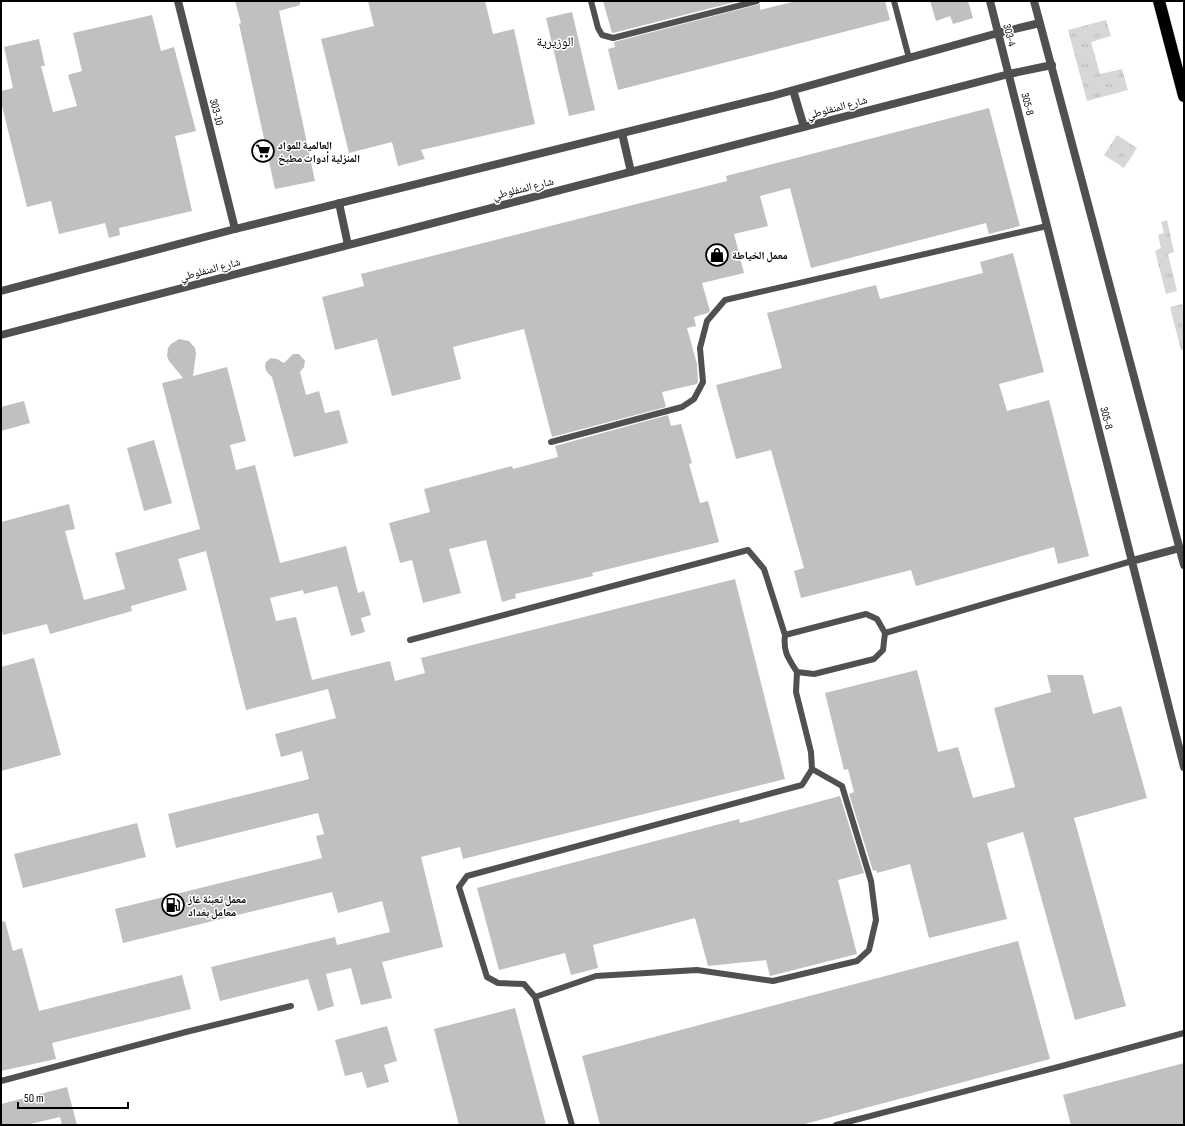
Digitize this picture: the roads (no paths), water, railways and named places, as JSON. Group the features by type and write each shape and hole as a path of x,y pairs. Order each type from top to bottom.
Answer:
{"highway":[{"path":"1159,1 1184,96"}],"street":[{"name":"303-10","path":"178,1 235,229"},
{"name":"303-4","path":"990,1 1009,74"},
{"path":"1034,1 1184,565"},
{"path":"1,291 235,229 793,90 1040,22"},
{"name":"شارع المنفلوطي","path":"1,334 1009,74 1052,65"},
{"name":"305-8","path":"1009,74 1184,767"},
{"path":"793,90 804,127"},
{"path":"622,133 631,172"},
{"path":"339,203 348,245"},
{"path":"1132,561 1180,548"}],"lane":[{"path":"591,1 598,28 602,35 612,38 757,1"},
{"path":"894,1 909,58"},
{"path":"551,442 682,407 694,399 703,382 700,348 707,321 725,300 1047,226"},
{"path":"410,640 748,550 764,569 785,634 784,645 787,658 797,672 796,692 812,752 812,769 802,785 467,876 459,887 487,977 498,983 524,984 535,997 572,1125"},
{"path":"885,632 1132,561"},
{"path":"785,634 866,614 877,619 885,632 883,650 874,659 814,674 797,672"},
{"path":"535,997 596,976 697,970 773,981 857,961 869,950 876,920 871,881 842,786 812,769"},
{"path":"1,1082 186,1032 291,1006"},
{"path":"836,1125 1184,1033"}],"place":[{"name":"العالمية للمواد المنزلية أدوات مطبخ","path":"263,151"},
{"name":"معمل الخياطة","path":"717,255"},
{"name":"معمل تعبئة غاز معامل بغداد","path":"173,905"}],"district":[{"name":"الوزيرية","path":"555,41"}]}
